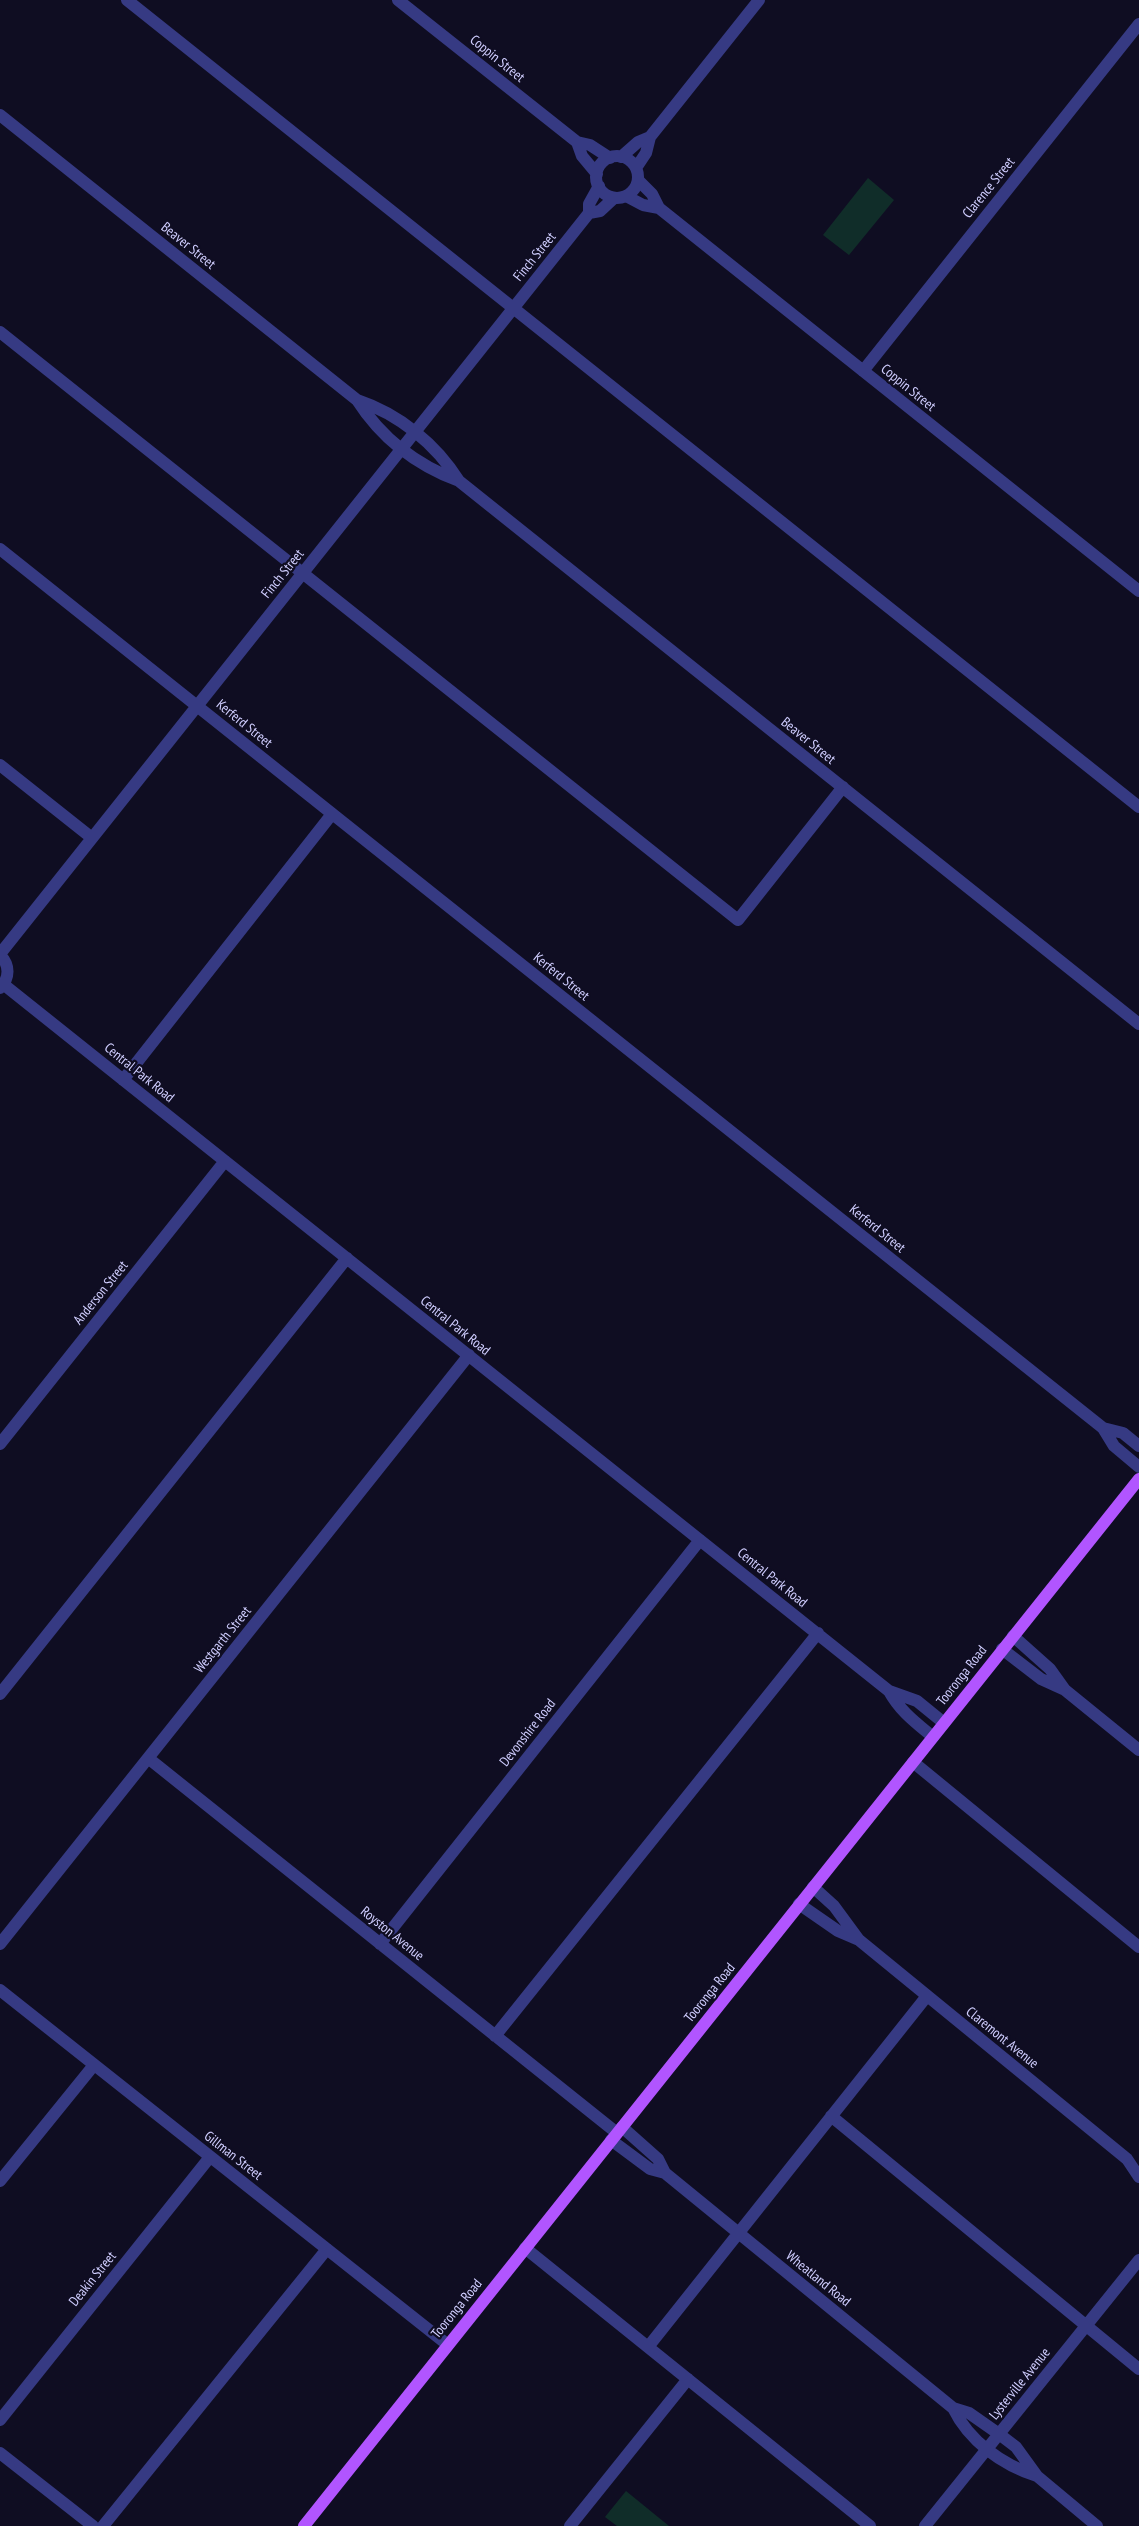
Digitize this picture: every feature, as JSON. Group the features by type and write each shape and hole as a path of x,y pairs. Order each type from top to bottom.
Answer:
{"main road":[{"name":"Tooronga Road","path":"304,2526 1139,1479"}],"street":[{"path":"127,0 1139,807"},
{"name":"Coppin Street","path":"398,0 577,142 615,157"},
{"path":"650,137 601,164 598,180 605,194 620,197 634,190 637,174 646,153 650,137 759,0"},
{"name":"Clarence Street","path":"862,371 1139,24"},
{"name":"Beaver Street","path":"0,115 357,400 372,423 402,449 434,472 459,481"},
{"name":"Coppin Street","path":"577,142 582,156 598,180"},
{"path":"615,157 630,160 637,174"},
{"name":"Coppin Street","path":"637,174 652,194 659,208 1139,591"},
{"name":"Finch Street","path":"0,954 589,213 589,204 598,180"},
{"name":"Finch Street","path":"589,213 600,211 620,197"},
{"name":"Coppin Street","path":"620,197 643,206 659,208"},
{"path":"0,332 738,920 843,787"},
{"name":"Beaver Street","path":"357,400 382,409 415,433 446,461 459,481 1139,1024"},
{"name":"Kerferd Street","path":"0,549 1103,1428 1114,1446 1139,1467"},
{"path":"0,766 92,838"},
{"path":"123,1080 332,814"},
{"path":"0,954 8,968 2,986"},
{"name":"Central Park Road","path":"2,986 123,1080 889,1690 917,1701 944,1723"},
{"name":"Anderson Street","path":"0,1444 225,1161"},
{"path":"0,1694 347,1258"},
{"name":"Westgarth Street","path":"0,1944 469,1355"},
{"name":"Kerferd Street","path":"1103,1428 1123,1433 1139,1446"},
{"name":"Devonshire Road","path":"380,1944 700,1540"},
{"path":"495,2036 818,1634"},
{"path":"1013,1636 1050,1669 1065,1690"},
{"path":"1002,1649 1041,1679 1065,1690 1139,1750"},
{"name":"Central Park Road","path":"889,1690 906,1716 933,1737"},
{"name":"Royston Avenue","path":"148,1758 617,2133"},
{"path":"913,1762 1139,1947"},
{"name":"Claremont Avenue","path":"813,1887 834,1906 859,1940 1126,2159 1139,2177"},
{"name":"Claremont Avenue","path":"800,1904 838,1932 859,1940"},
{"name":"Gillman Street","path":"0,1990 448,2345"},
{"path":"648,2347 927,1996"},
{"path":"0,2182 94,2065"},
{"path":"831,2116 1139,2369"},
{"name":"Wheatland Road","path":"617,2133 658,2159 665,2173 953,2408 969,2413 1016,2447 1037,2476 1097,2526"},
{"name":"Deakin Street","path":"0,2420 210,2156"},
{"name":"Claremont Avenue","path":"1126,2159 1139,2163"},
{"path":"525,2248 870,2526"},
{"path":"103,2526 326,2249"},
{"name":"Lysterville Avenue","path":"925,2526 1139,2260"},
{"path":"570,2526 688,2379"},
{"name":"Wheatland Road","path":"953,2408 961,2424 987,2449 1018,2470 1037,2476"},
{"path":"0,2453 93,2526"}],"green space":[{"path":"868,178 894,200 849,255 823,235"},
{"path":"626,2491 669,2526 617,2526 605,2517"}]}
